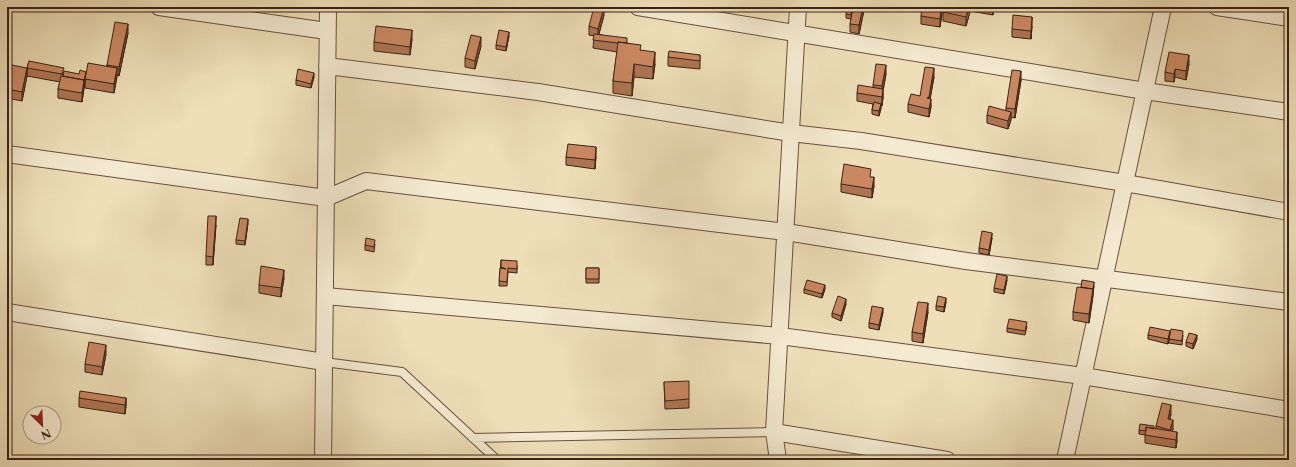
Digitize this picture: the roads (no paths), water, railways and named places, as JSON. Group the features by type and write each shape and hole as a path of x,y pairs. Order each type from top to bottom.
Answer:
{"street":[{"path":"159,7 327,31"},
{"path":"323,460 328,7"},
{"path":"638,7 797,32 1145,91 1289,112"},
{"path":"778,460 774,432 798,7"},
{"path":"1065,460 1163,7"},
{"path":"1217,7 1289,18"},
{"path":"327,66 538,92 791,133 860,141 1125,183 1289,212"},
{"path":"7,154 326,198 366,181 786,232 966,261 1289,302"},
{"path":"325,296 780,336 1083,376 1289,410"},
{"path":"7,312 324,362"},
{"path":"774,432 947,460"}],"lane":[{"path":"324,362 402,372 497,460"},
{"path":"473,438 774,432"}]}
